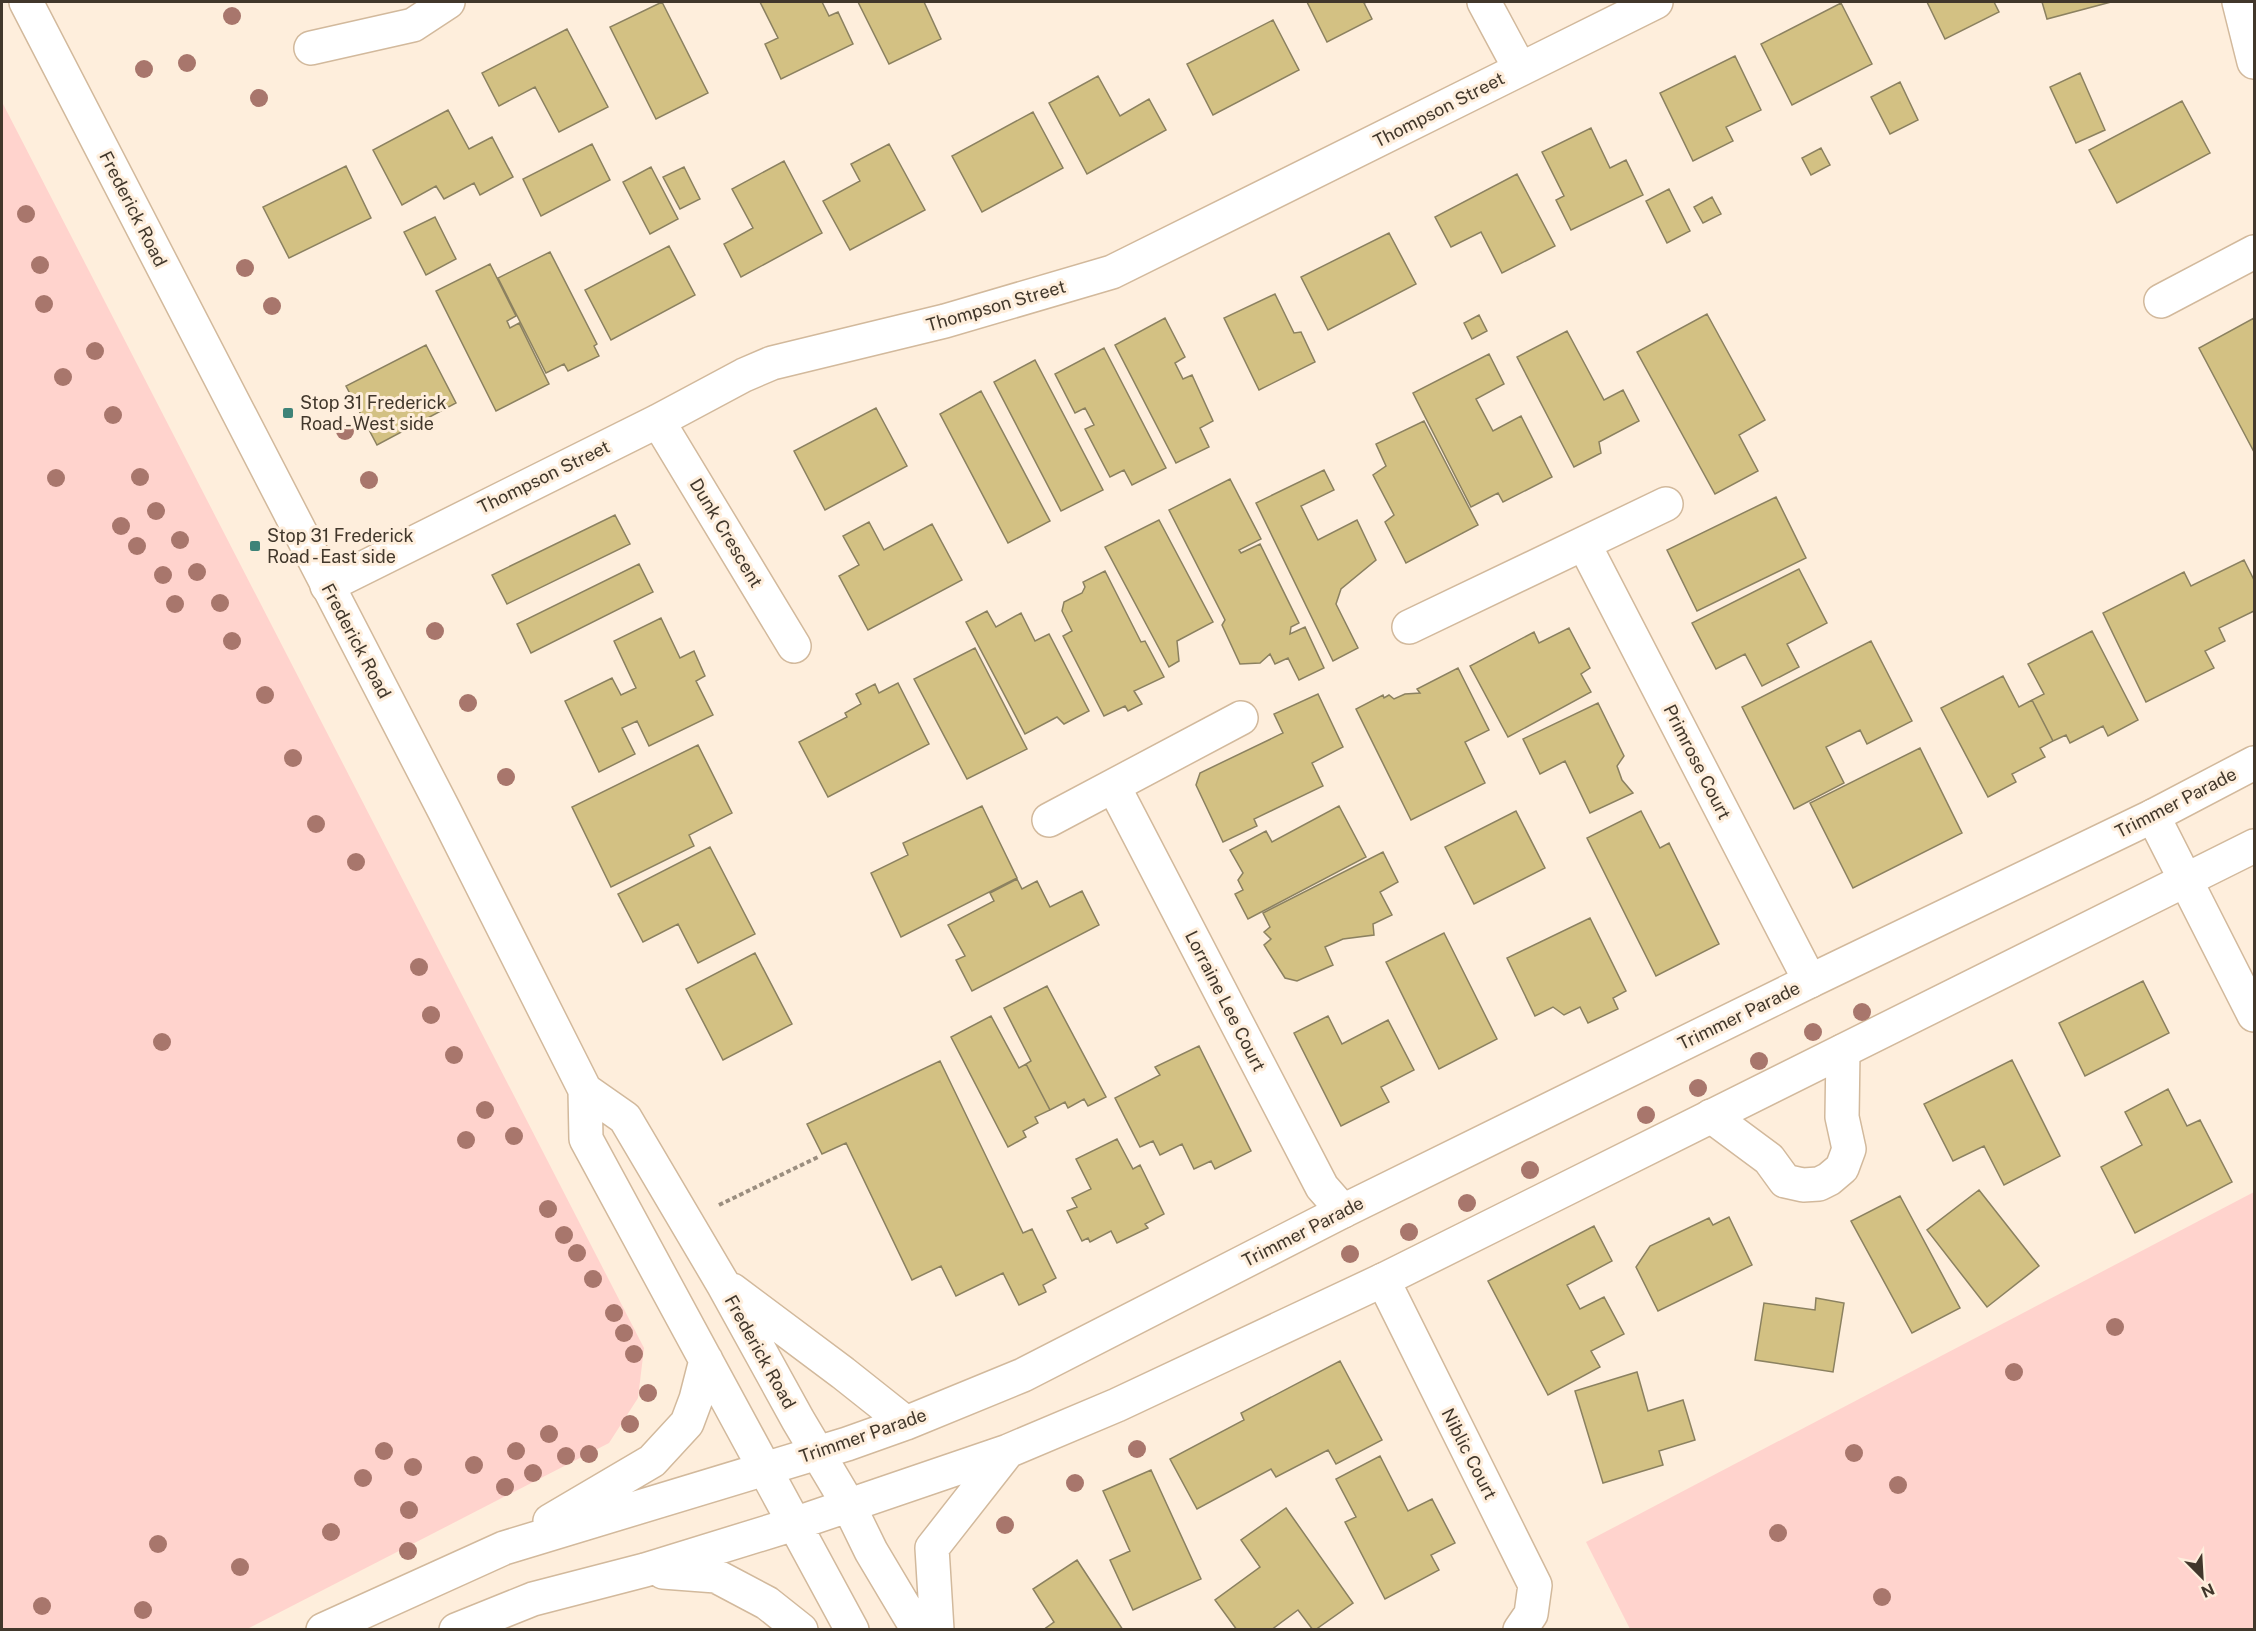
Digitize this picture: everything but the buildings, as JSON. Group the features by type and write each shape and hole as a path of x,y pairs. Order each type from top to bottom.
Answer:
{"main road":[{"name":"Frederick Road","path":"26,2 444,810 585,1090 586,1139 852,1629"},
{"path":"311,48 413,25 448,2"},
{"path":"1484,2 1520,69"},
{"name":"Thompson Street","path":"327,586 658,421 744,375 772,363 945,321 1112,272 1656,2"},
{"path":"2239,2 2254,62"},
{"path":"2161,301 2254,252"},
{"name":"Dunk Crescent","path":"658,421 794,646"},
{"path":"1409,627 1666,504"},
{"name":"Primrose Court","path":"1584,543 1810,981"},
{"path":"1049,820 1241,718"},
{"name":"Trimmer Parade","path":"323,1629 504,1548 817,1454 906,1423 1023,1375 1343,1211 1810,981 2153,816 2254,763"},
{"name":"Lorraine Lee Court","path":"1114,787 1322,1187 1343,1211"},
{"path":"2153,816 2254,1015"},
{"path":"456,1629 533,1599 645,1570 794,1524 1008,1450 1117,1405 1383,1280 2254,846"},
{"path":"1711,1116 1769,1159 1785,1181 1803,1185 1819,1184 1842,1168 1849,1149 1842,1117 1844,1051"},
{"name":"Frederick Road","path":"585,1090 625,1118 723,1284 817,1454 848,1504 872,1551 918,1629"},
{"name":"Niblic Court","path":"1383,1280 1535,1585 1532,1614 1520,1629"},
{"path":"723,1284 906,1423"},
{"path":"504,1548 652,1461 687,1423 696,1399 705,1360"},
{"path":"937,1629 932,1548 1008,1450"},
{"path":"645,1570 716,1576 767,1604 801,1629"}],"path":[{"path":"716,1207 818,1157"}],"shaded area":[{"path":"2,102 644,1348 638,1398 609,1443 247,1629 2,1629"},
{"path":"2254,1192 2254,1629 1630,1629 1586,1542"}],"place":[{"name":"Stop 31 Frederick Road - West side","path":"288,413"},
{"name":"Stop 31 Frederick Road - East side","path":"255,546"}]}
